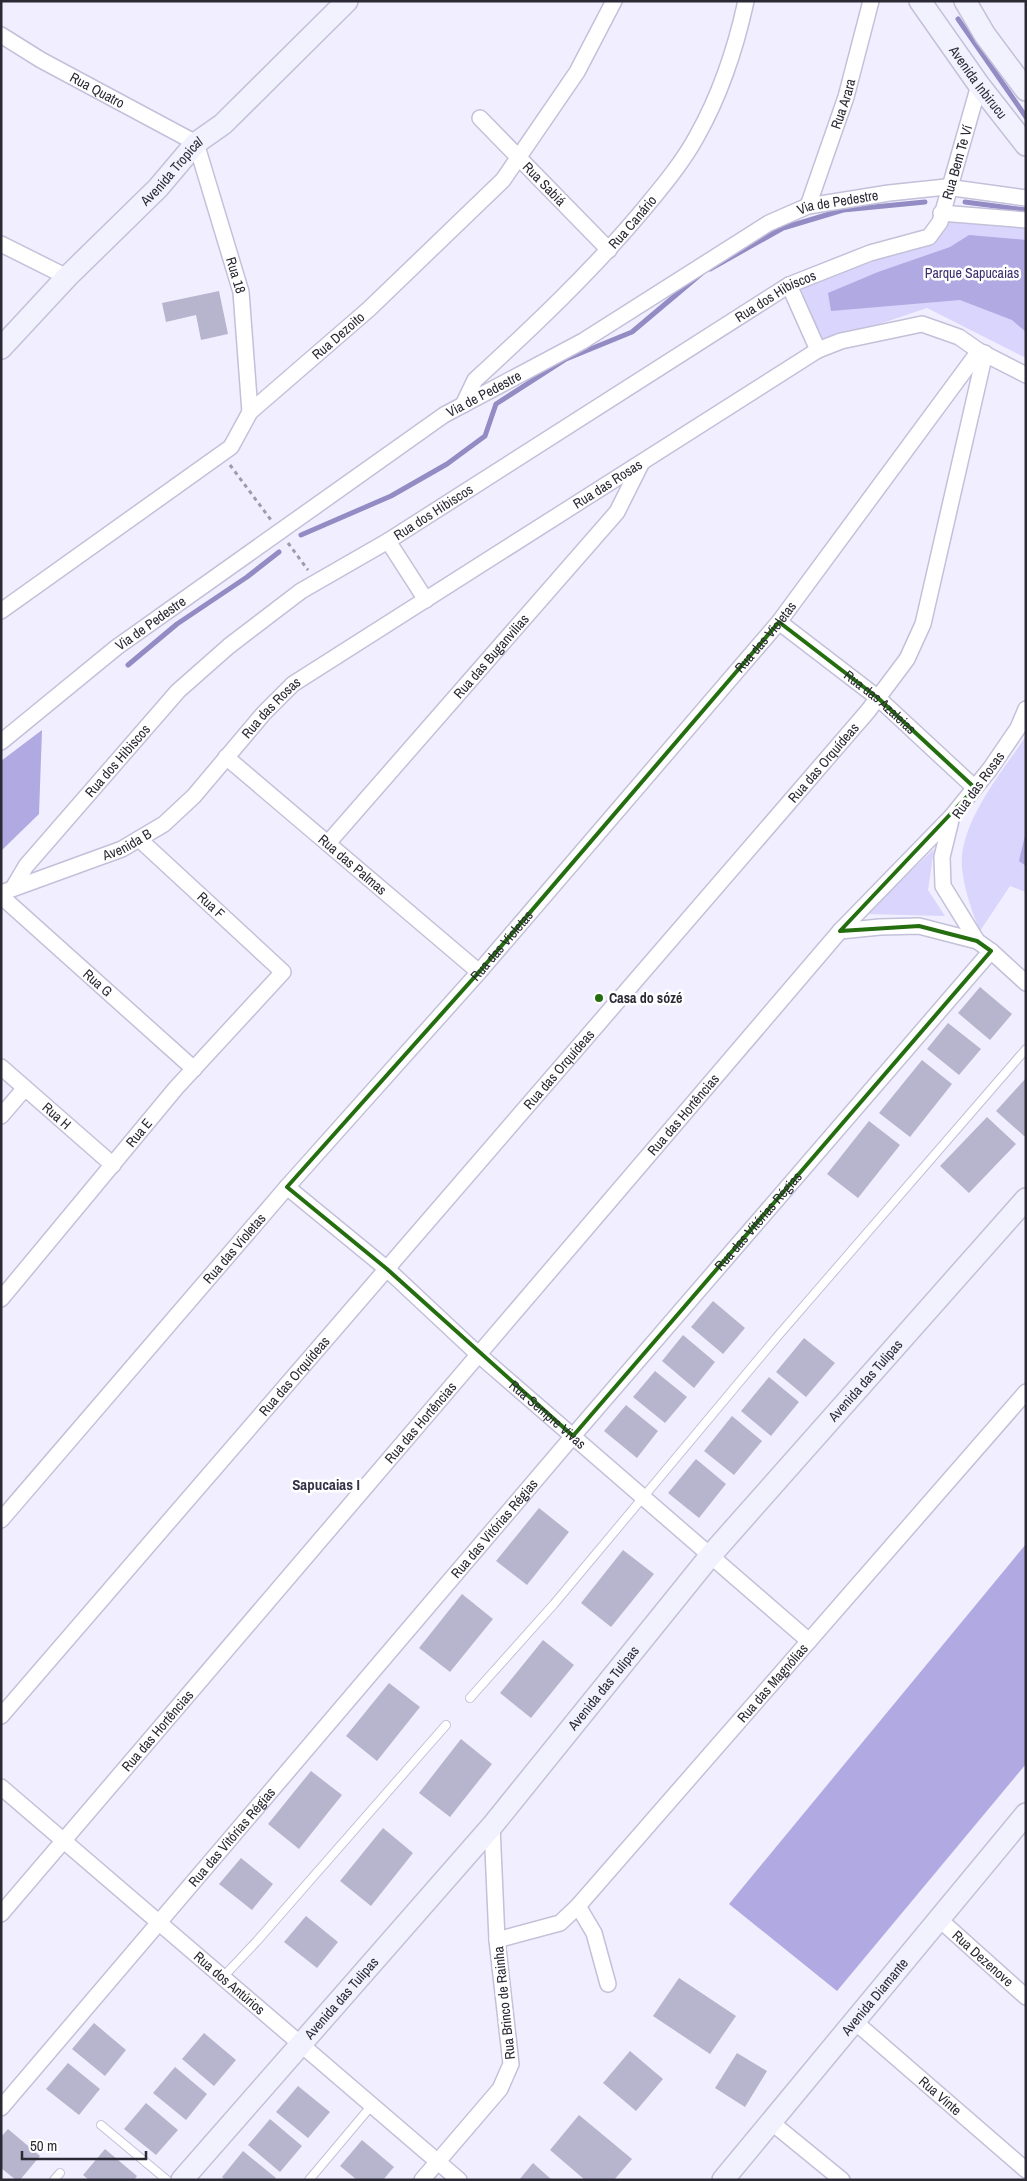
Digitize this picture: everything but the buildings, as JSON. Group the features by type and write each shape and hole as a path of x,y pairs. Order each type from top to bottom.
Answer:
{"street":[{"name":"Rua Dezoito","path":"1,611 231,446 250,412 369,309 503,180 577,72 614,1"},
{"name":"Rua Canário","path":"463,405 476,380 609,250 660,189 697,137 723,81 746,1"},
{"name":"Rua Arara","path":"808,206 846,97 871,1"},
{"name":"Avenida Inbirucu","path":"920,1 937,10 979,85 1026,144"},
{"path":"965,1 985,34 1026,90"},
{"name":"Avenida Tropical","path":"1,348 67,277 158,188 196,143 223,124 339,4"},
{"name":"Rua Quatro","path":"1,35 40,60 196,143"},
{"name":"Rua Bem Te Ví","path":"929,237 940,222 948,187 979,85"},
{"name":"Rua Sabiá","path":"480,118 609,250"},
{"name":"Rua 18","path":"196,143 241,292 250,412"},
{"name":"Via de Pedestre","path":"1,742 117,647 444,415 583,341 769,223 808,206 889,193 948,187 1026,198"},
{"path":"941,213 1026,220"},
{"name":"Rua dos Hibiscos","path":"5,893 26,866 178,691 229,646 316,581 388,540 789,285 870,253 929,237"},
{"path":"1,244 67,277"},
{"path":"789,285 818,350"},
{"name":"Rua das Rosas","path":"226,757 292,684 818,350 840,341 922,324 959,336 982,352 1026,375"},
{"name":"Rua das Violetas","path":"1,1520 287,1187 479,972 779,622 982,352"},
{"name":"Rua das Orquídeas","path":"1,1716 878,698 907,659 922,624 982,352"},
{"name":"Rua das Buganvilias","path":"328,843 617,512 642,463"},
{"path":"388,540 426,600"},
{"name":"Rua das Azaleias","path":"779,622 878,698 974,788"},
{"name":"Rua das Rosas","path":"1026,709 1018,728 952,816 942,857 943,886 977,941 991,951 1026,983"},
{"name":"Rua das Palmas","path":"226,757 479,972"},
{"name":"Avenida B","path":"5,893 122,849 164,824 194,796 226,757"},
{"name":"Rua das Hortências","path":"1,1914 840,931 952,816"},
{"name":"Rua F","path":"139,838 283,972"},
{"name":"Rua G","path":"5,893 194,1069"},
{"path":"840,931 919,926 977,941"},
{"name":"Rua das Vitórias Régias","path":"1,2108 573,1436 991,951"},
{"name":"Rua E","path":"1,1299 194,1069 283,972"},
{"name":"Rua H","path":"1,1067 113,1165"},
{"path":"1,1116 25,1088"},
{"name":"Rua Sempre Vivas","path":"287,1187 387,1269 479,1355 809,1641"},
{"name":"Avenida das Tulipas","path":"182,2180 492,1826 710,1556 1026,1198"},
{"name":"Rua das Magnólias","path":"497,1940 560,1923 578,1906 1026,1392"},
{"name":"Rua dos Antúrios","path":"1,1787 459,2180"},
{"name":"Avenida Diamante","path":"723,2180 1026,1814"},
{"name":"Rua Brinco de Rainha","path":"422,2180 500,2089 511,2064 497,1940 492,1826"},
{"path":"578,1906 594,1933 608,1984"},
{"name":"Rua Dezenove","path":"939,1919 1026,1997"},
{"name":"Rua Vinte","path":"854,2021 1026,2170"},
{"path":"771,2122 842,2180"}],"lane":[{"path":"470,1698 554,1604 777,1337 1026,1049"},
{"path":"223,1977 257,1942 446,1725"},
{"path":"309,2180 372,2105"},
{"path":"100,2125 167,2180"}],"path":[{"path":"222,453 316,581"}],"highlighted area":[{"path":"779,622 878,698 975,788 840,931 919,926 977,941 991,951 573,1436 387,1269 287,1187 479,972"}],"green space":[{"name":"Parque Sapucaias","path":"951,218 1026,228 1026,358 927,308 820,344 800,286 928,243"},
{"path":"969,235 1026,240 1026,332 1012,320 960,300 831,311 828,293 878,272 950,247"},
{"path":"42,730 39,814 1,851 1,761"},
{"path":"1026,736 1026,892 1010,886 980,931 971,908 962,868 967,834 974,816 994,782"},
{"path":"1026,831 1026,866 1019,861"},
{"path":"934,849 928,890 945,916 865,914"},
{"path":"1026,1544 1026,1764 837,1991 729,1904"}],"waterway":[{"path":"958,19 1026,117"},
{"path":"710,269 783,228 843,210 925,202"},
{"path":"965,202 1026,210"},
{"path":"301,535 391,496 447,464 485,436 496,404 566,359 632,332 702,273"},
{"path":"128,665 177,624 247,577 279,552"}],"place":[{"name":"Casa do sózé","path":"599,998"}],"district":[{"name":"Sapucaias I","path":"326,1484"}]}
